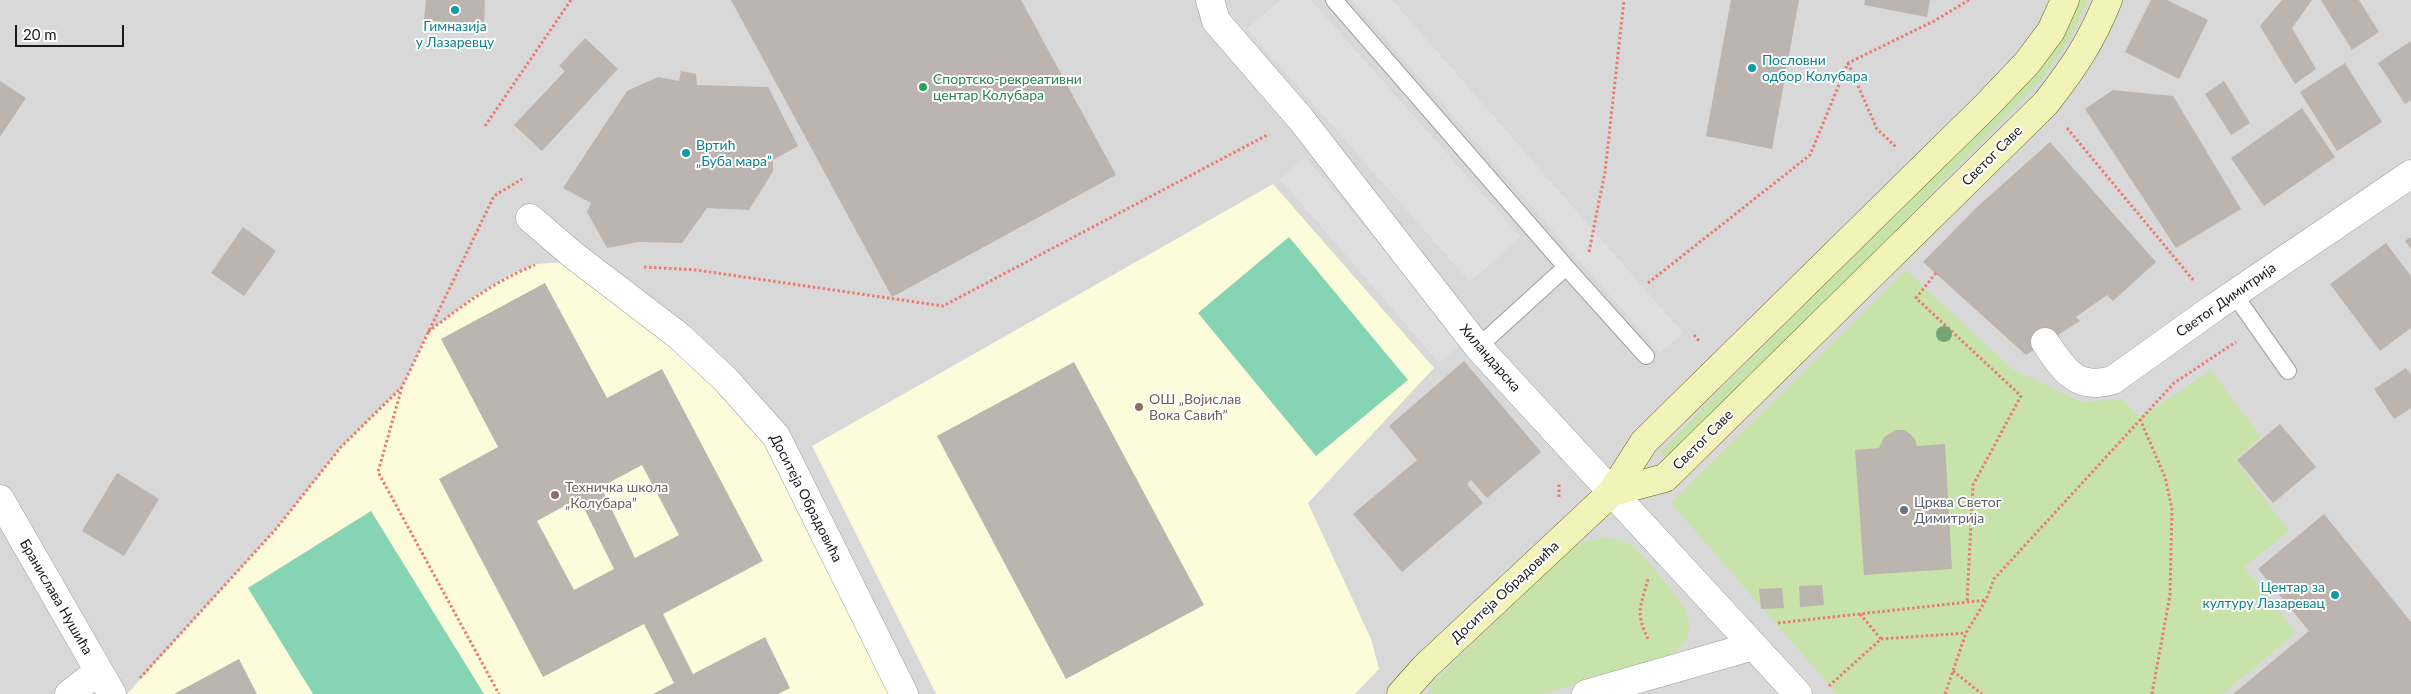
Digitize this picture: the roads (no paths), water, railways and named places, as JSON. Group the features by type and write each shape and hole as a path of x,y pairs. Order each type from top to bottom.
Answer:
{"street":[{"path":"1612,492 1644,442 1987,105 2027,63 2051,31 2065,0"},
{"name":"Светог Саве","path":"1612,492 1665,478 2046,103 2079,61 2108,0"},
{"name":"Хиландарска","path":"1212,2 1216,21 1300,118 1478,347 1612,492 1668,556 1753,646 1810,693"},
{"name":"Светог Димитрија","path":"2046,342 2069,374 2084,382 2098,384 2113,380 2224,300 2411,174"},
{"name":"Доситеја Обрадовића","path":"530,218 584,264 679,336 726,380 776,436 904,694"},
{"name":"Доситеја Обрадовића","path":"1401,694 1425,667 1612,492"},
{"name":"Бранислава Нушића","path":"0,499 106,682"},
{"path":"1586,694 1663,670 1753,646"},
{"path":"69,694 106,682"}],"lane":[{"path":"1334,0 1646,356"},
{"path":"1478,347 1566,266"},
{"path":"2224,300 2257,327 2288,371"}],"place":[{"name":"Гимназија у Лазаревцу","path":"455,10"},
{"name":"Пословни одбор Колубара","path":"1752,68"},
{"name":"Спортско-рекреативни центар Колубара","path":"923,87"},
{"name":"Вртић „Буба мара”","path":"686,153"},
{"name":"ОШ „Војислав Вока Савић”","path":"1139,407"},
{"name":"Техничка школа „Колубара”","path":"555,495"},
{"name":"Црква Светог Димитрија","path":"1904,510"},
{"name":"Центар за културу Лазаревац","path":"2335,595"}]}
